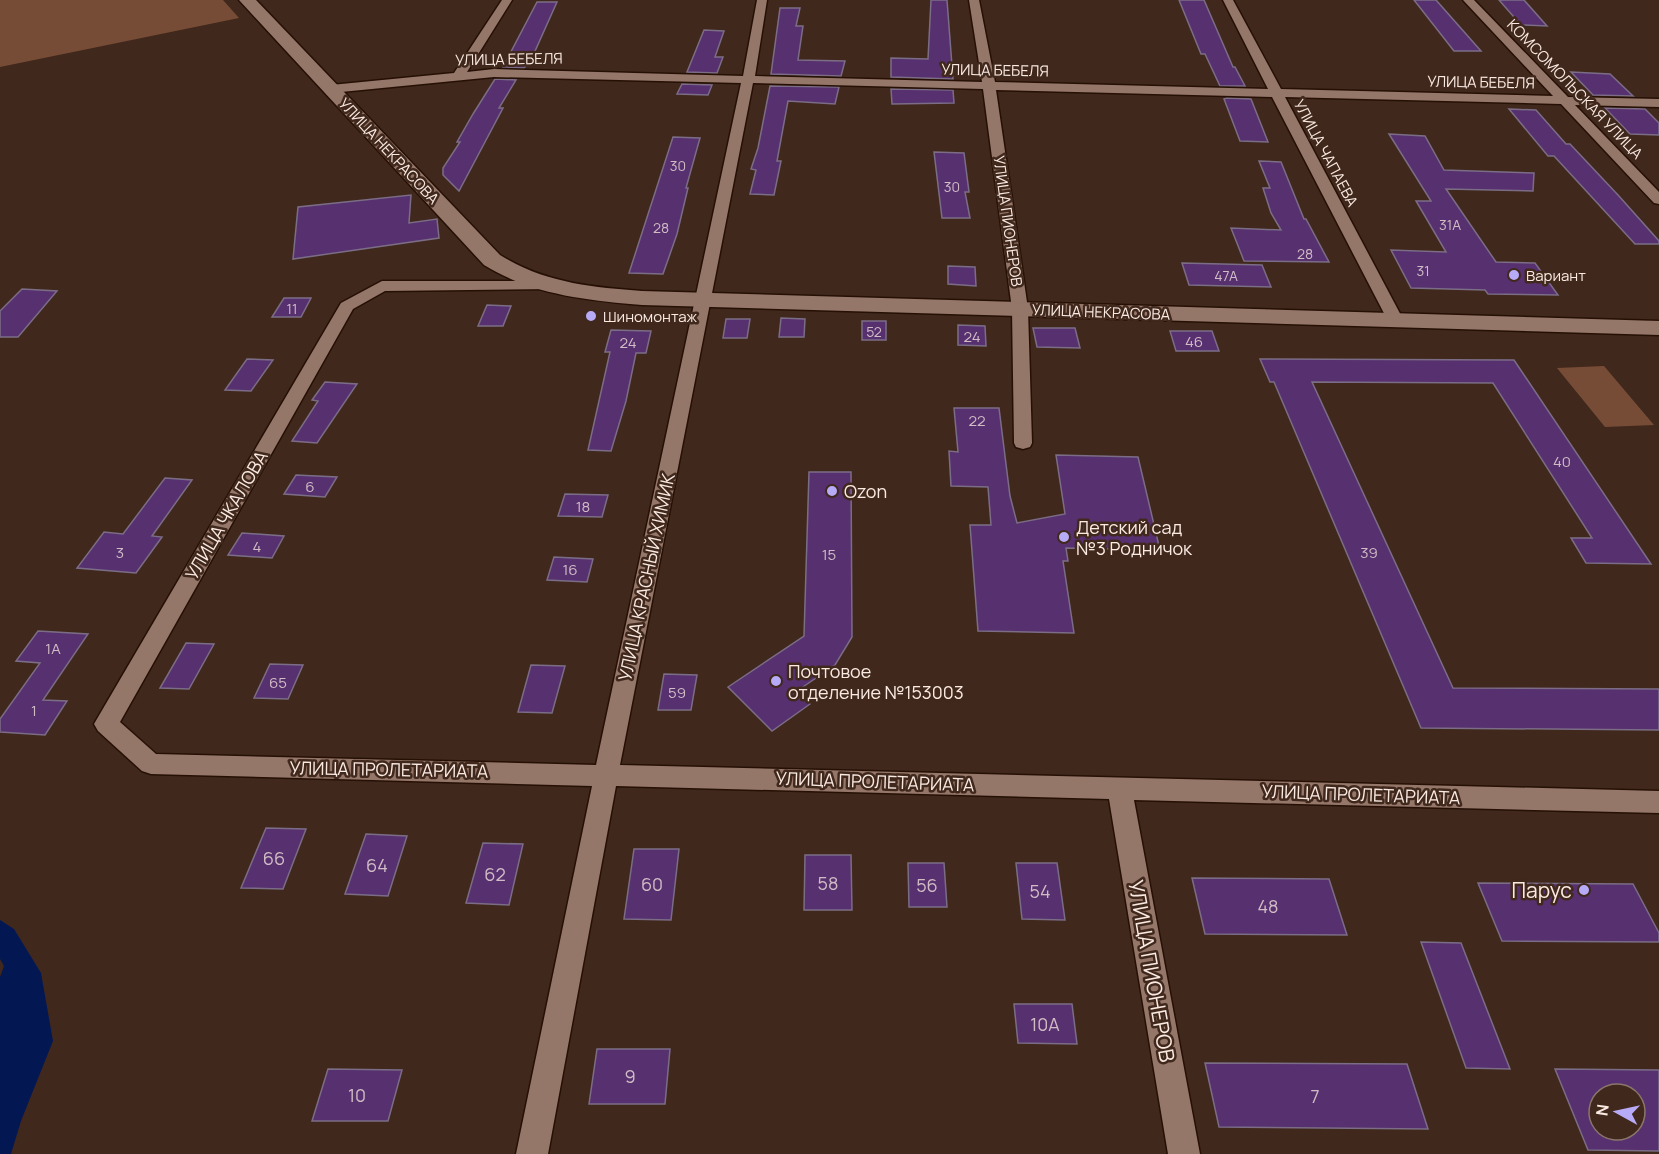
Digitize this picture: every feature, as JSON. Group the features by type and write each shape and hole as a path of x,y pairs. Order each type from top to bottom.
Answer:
{"street":[{"name":"УЛИЦА НЕКРАСОВА","path":"247,0 492,260 512,274 544,286"},
{"path":"459,75 507,0"},
{"name":"УЛИЦА КРАСНЫЙ ХИМИК","path":"532,1154 605,774 749,80 762,0"},
{"name":"УЛИЦА ПИОНЕРОВ","path":"974,0 989,86 1020,309 1023,443"},
{"name":"УЛИЦА ЧАПАЕВА","path":"1228,0 1396,321"},
{"name":"КОМСОМОЛЬСКАЯ УЛИЦА","path":"1468,0 1659,200"},
{"name":"УЛИЦА БЕБЕЛЯ","path":"331,89 494,73 1659,103"},
{"name":"УЛИЦА НЕКРАСОВА","path":"347,306 382,286 544,286 585,293 704,300 1659,328"},
{"name":"УЛИЦА ЧКАЛОВА","path":"106,724 347,306"},
{"name":"УЛИЦА ПРОЛЕТАРИАТА","path":"106,724 151,764 1659,802"},
{"name":"УЛИЦА ПИОНЕРОВ","path":"1120,788 1184,1154"}],"shaded area":[{"path":"0,0 223,0 239,18 0,67"},
{"path":"1604,366 1654,425 1605,427 1557,368"},
{"path":"0,920 14,929 41,973 53,1041 21,1121 11,1154 0,1154 0,977 4,966 0,959"}],"building":[{"path":"931,0 947,0 953,79 891,77 891,58 928,59"},
{"path":"1179,0 1204,0 1233,67 1245,86 1220,86 1205,54 1201,54"},
{"path":"1414,0 1436,0 1481,51 1454,51"},
{"path":"1499,0 1524,0 1547,26 1521,25"},
{"path":"537,2 557,2 531,60 524,68 503,67"},
{"path":"780,8 800,8 796,26 803,26 798,60 845,61 841,76 771,74"},
{"path":"704,30 724,31 715,57 723,57 717,73 687,72"},
{"path":"1571,72 1610,74 1633,96 1593,95"},
{"path":"495,79 516,80 499,108 503,108 459,191 443,175 443,168"},
{"path":"682,84 712,85 708,95 677,94"},
{"path":"770,86 839,87 835,104 788,101 777,161 781,161 774,195 750,194 756,170 751,169 758,148"},
{"path":"891,89 953,90 954,103 892,104"},
{"path":"1224,99 1251,99 1268,142 1240,141"},
{"path":"1605,108 1645,109 1659,123 1659,135 1630,134"},
{"path":"1509,109 1536,110 1566,144 1570,144 1618,195 1659,241 1659,244 1635,244 1554,156 1548,156"},
{"path":"1389,134 1425,136 1444,170 1534,173 1533,191 1446,189 1496,262 1535,263 1558,295 1488,294 1485,290 1411,288 1391,250 1446,252 1416,201 1431,201"},
{"path":"673,137 700,138 686,188 688,188 677,234 663,274 629,273"},
{"path":"934,152 964,153 969,192 965,192 970,218 942,218"},
{"path":"1259,161 1281,162 1304,219 1329,262 1244,261 1231,228 1281,230 1271,213 1263,188 1270,188"},
{"path":"411,195 409,223 437,219 439,238 293,259 298,207"},
{"path":"1182,263 1262,265 1271,287 1189,285"},
{"path":"948,266 975,267 976,286 948,284"},
{"path":"22,289 57,291 18,337 0,337 0,311"},
{"path":"284,298 311,298 301,317 272,317"},
{"path":"487,305 511,306 503,326 478,326"},
{"path":"781,318 805,319 804,337 779,337"},
{"path":"726,319 750,319 747,338 723,338"},
{"path":"862,321 886,321 886,340 862,340"},
{"path":"958,325 985,326 986,346 958,345"},
{"path":"1033,328 1075,328 1080,348 1037,347"},
{"path":"611,330 651,331 646,353 636,353 626,401 611,451 588,450 610,352 605,352"},
{"path":"1170,331 1212,331 1219,351 1176,351"},
{"path":"247,359 273,360 251,391 225,390"},
{"path":"1260,359 1514,360 1651,564 1586,563 1571,538 1592,538 1493,383 1312,382 1453,688 1659,689 1659,730 1421,728 1274,382 1270,382"},
{"path":"325,382 357,384 317,443 292,441 318,401 312,400"},
{"name":"Детский сад №3 Родничок","path":"954,408 999,408 1010,496 1017,523 1065,514 1056,455 1138,457 1160,550 1066,548 1068,561 1063,561 1074,633 978,631 970,525 991,525 988,487 951,486 949,451 958,452"},
{"path":"809,472 851,472 852,637 835,665 797,691 810,704 772,731 728,687 804,636"},
{"path":"296,475 337,477 325,497 284,494"},
{"path":"165,478 192,480 152,536 162,537 136,573 77,568 104,532 123,534"},
{"path":"565,494 608,495 602,517 558,516"},
{"path":"242,533 284,536 272,558 228,555"},
{"path":"554,557 593,559 587,582 547,580"},
{"path":"38,631 88,634 43,700 67,701 45,735 0,732 0,719 40,663 16,661"},
{"path":"186,643 214,644 189,689 160,688"},
{"path":"270,664 303,665 288,699 254,698"},
{"path":"531,665 565,666 552,713 518,712"},
{"path":"664,674 697,675 691,710 658,710"},
{"path":"266,828 306,829 283,889 241,888"},
{"path":"366,834 407,836 388,896 345,894"},
{"path":"483,843 523,844 509,905 466,903"},
{"path":"634,849 679,849 671,920 624,919"},
{"path":"805,855 851,855 852,910 804,910"},
{"path":"908,863 944,863 947,907 909,907"},
{"path":"1016,863 1057,863 1065,920 1022,919"},
{"path":"1192,878 1329,879 1347,935 1205,934"},
{"path":"1478,883 1633,884 1659,933 1659,942 1502,941"},
{"path":"1421,942 1461,943 1510,1069 1466,1068"},
{"path":"1014,1004 1072,1004 1077,1044 1018,1043"},
{"path":"597,1049 670,1049 665,1104 589,1104"},
{"path":"1205,1063 1407,1064 1428,1129 1219,1127"},
{"path":"328,1069 402,1070 388,1121 312,1121"},
{"path":"1555,1069 1659,1070 1659,1151 1588,1150"}],"place":[{"name":"Вариант","path":"1514,275"},
{"name":"Шиномонтаж","path":"591,316"},
{"name":"Ozon","path":"832,491"},
{"name":"Детский сад №3 Родничок","path":"1064,537"},
{"name":"Почтовое отделение №153003","path":"776,681"},
{"name":"Парус","path":"1584,890"}]}
